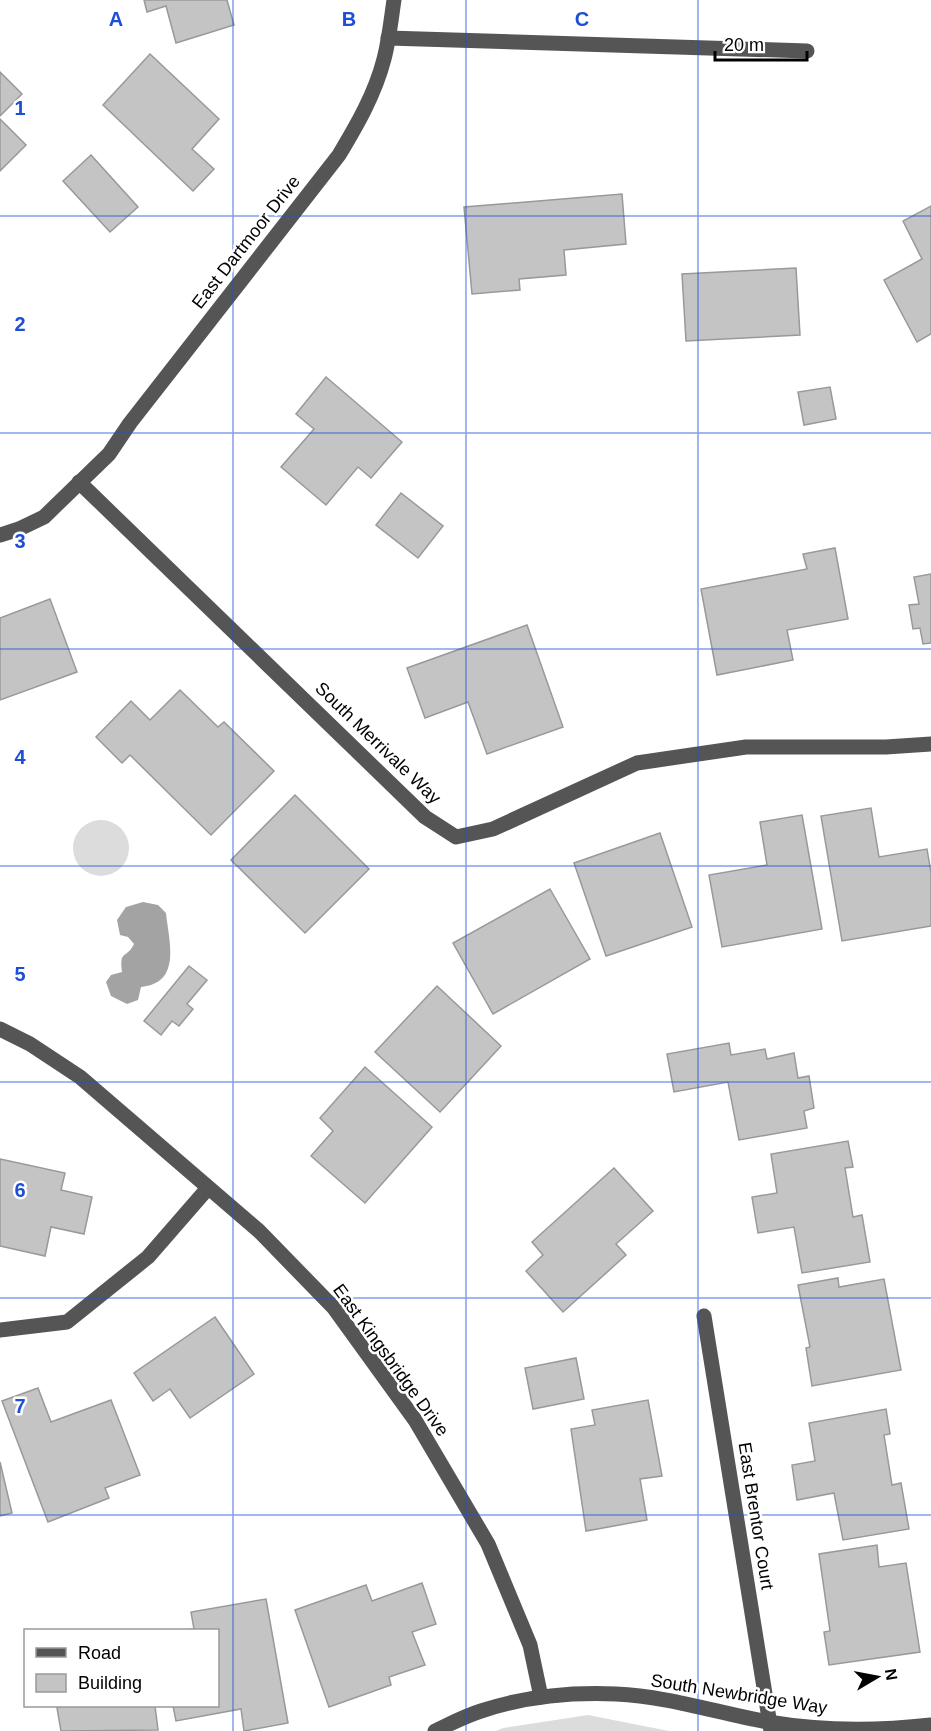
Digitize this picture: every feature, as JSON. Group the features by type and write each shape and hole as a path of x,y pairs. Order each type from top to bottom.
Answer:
{"street":[{"name":"East Dartmoor Drive","path":"0,535 44,517 109,454 130,423 339,155 372,94 384,60 394,0"},
{"path":"388,38 807,51"},
{"name":"South Merrivale Way","path":"79,482 425,816 456,837 493,829 636,763 746,747 886,747 931,744"},
{"name":"East Kingsbridge Drive","path":"0,1029 30,1044 80,1077 259,1231 334,1308 415,1420 488,1544 530,1644 542,1697"},
{"path":"0,1330 67,1322 148,1257 208,1188"},
{"name":"East Brentor Court","path":"704,1316 770,1727"},
{"name":"South Newbridge Way","path":"435,1731 478,1711 542,1697 616,1694 665,1701 770,1727 899,1730 931,1725"}],"shaded area":[{"path":"96,820 106,820 121,828 127,837 129,848 127,859 121,868 106,876 96,876 85,871 78,864 73,853 73,843 78,832 85,825"},
{"path":"143,902 158,905 166,913 170,959 163,978 154,984 141,987 138,1000 127,1004 111,996 106,982 111,975 122,972 123,957 134,944 128,937 120,935 117,920 126,907"},
{"path":"588,1715 669,1731 496,1731 503,1728"}],"building":[{"path":"144,0 227,0 234,25 176,43 166,6 147,12"},
{"path":"150,54 219,119 192,149 214,169 193,191 103,105"},
{"path":"0,72 22,94 0,116"},
{"path":"0,119 26,145 0,171"},
{"path":"91,155 138,207 110,232 63,181"},
{"path":"622,194 626,244 564,250 566,275 519,279 520,290 472,294 464,207"},
{"path":"931,206 931,334 917,342 884,280 922,259 903,221"},
{"path":"796,268 800,335 686,341 682,274"},
{"path":"326,377 402,442 371,478 358,467 326,505 281,467 314,429 296,414"},
{"path":"830,387 836,419 804,425 798,392"},
{"path":"401,493 443,526 418,558 376,525"},
{"path":"835,548 848,619 787,630 793,660 717,675 701,589 807,569 803,554"},
{"path":"931,574 931,643 923,644 920,628 913,629 909,605 919,604 914,577"},
{"path":"50,599 77,672 0,700 0,618"},
{"path":"527,625 563,727 487,754 468,702 425,718 407,668"},
{"path":"180,690 218,727 224,722 274,771 211,835 130,755 122,763 96,737 131,701 150,720"},
{"path":"295,795 369,869 305,933 231,860"},
{"path":"871,808 879,857 927,849 931,873 931,926 842,941 821,816"},
{"path":"802,815 822,929 722,947 709,875 767,865 760,822"},
{"path":"660,833 692,927 606,956 574,863"},
{"path":"550,889 590,959 493,1014 453,943"},
{"path":"189,966 207,980 187,1004 193,1009 179,1026 172,1021 161,1035 144,1021"},
{"path":"437,986 501,1046 440,1112 375,1052"},
{"path":"729,1043 731,1055 765,1049 767,1059 794,1053 798,1078 809,1076 814,1108 804,1111 807,1128 739,1140 728,1082 674,1092 667,1054"},
{"path":"365,1067 432,1127 365,1203 311,1156 333,1131 320,1118"},
{"path":"848,1141 853,1167 845,1168 853,1217 862,1215 870,1262 802,1273 794,1227 758,1233 752,1197 777,1193 771,1154"},
{"path":"0,1159 65,1173 61,1190 92,1197 84,1234 51,1227 45,1256 0,1246"},
{"path":"614,1168 653,1211 616,1244 626,1255 563,1312 526,1271 543,1255 532,1242"},
{"path":"838,1278 839,1287 884,1279 901,1370 812,1386 806,1348 810,1347 798,1285"},
{"path":"215,1317 254,1374 190,1418 170,1389 153,1401 134,1373"},
{"path":"576,1358 584,1399 533,1409 525,1368"},
{"path":"38,1388 51,1422 111,1400 140,1475 105,1488 109,1498 48,1522 2,1401"},
{"path":"648,1400 662,1476 640,1479 647,1520 586,1531 571,1429 595,1425 592,1410"},
{"path":"886,1409 890,1434 884,1435 892,1485 901,1483 909,1529 843,1540 834,1493 797,1500 792,1465 815,1461 809,1423"},
{"path":"0,1462 12,1513 0,1516"},
{"path":"877,1545 879,1567 906,1563 920,1652 829,1665 824,1632 830,1631 819,1554"},
{"path":"422,1583 436,1624 412,1632 425,1665 389,1677 391,1685 329,1707 295,1610 366,1585 372,1601"},
{"path":"266,1599 288,1723 244,1731 241,1709 176,1721 173,1707 219,1707 219,1629 194,1629 191,1612"},
{"path":"155,1707 158,1730 61,1731 57,1708"}]}
